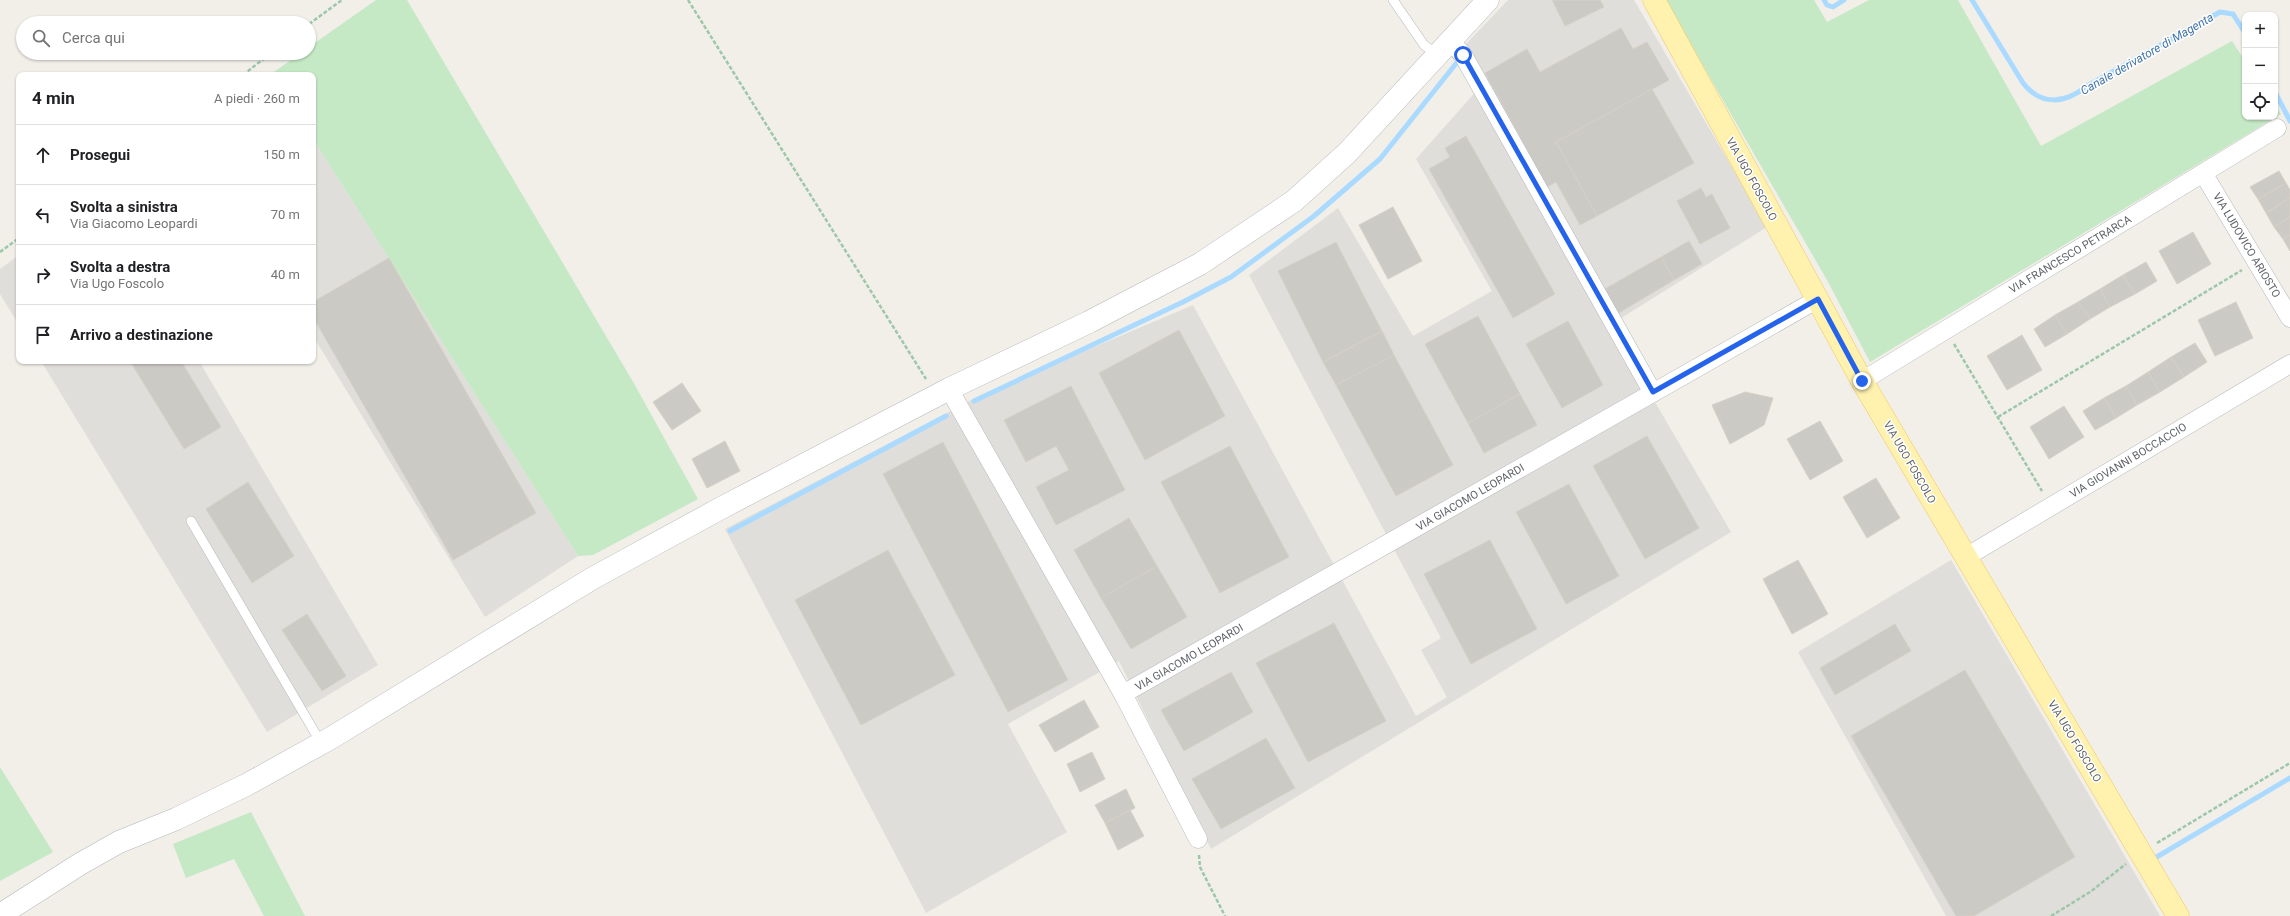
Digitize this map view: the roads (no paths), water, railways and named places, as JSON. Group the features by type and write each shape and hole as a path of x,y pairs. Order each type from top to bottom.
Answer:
{"main road":[{"name":"VIA UGO FOSCOLO","path":"1654,0 1862,381 2178,916"}],"street":[{"path":"0,915 80,864 119,842 176,819 246,785 321,743 593,578 723,507 942,392 1089,322 1200,264 1250,232 1294,201 1347,153 1488,0"},
{"path":"1445,48 1463,55 1653,392"},
{"name":"VIA FRANCESCO PETRARCA","path":"1862,381 2278,128"},
{"name":"VIA LUDOVICO ARIOSTO","path":"2203,173 2290,318"},
{"name":"VIA GIACOMO LEOPARDI","path":"1123,694 1818,299"},
{"name":"VIA GIOVANNI BOCCACCIO","path":"1966,556 2290,364"},
{"path":"942,392 1123,694 1198,839"}],"lane":[{"path":"1393,0 1424,45 1445,48"},
{"path":"191,521 321,743"}],"waterway":[{"name":"Canale derivatore di Magenta","path":"1824,0 1827,5 1833,7 1844,0"},
{"name":"Canale derivatore di Magenta","path":"1972,0 2023,83 2038,96 2045,99 2054,100 2062,99 2079,92 2087,86 2220,12 2233,14 2242,28"},
{"path":"974,401 1183,302 1231,277 1314,216 1380,159 1458,61"},
{"name":"Canale derivatore di Magenta","path":"2278,98 2290,121"},
{"path":"730,531 946,416"},
{"path":"2155,858 2290,778"}]}
